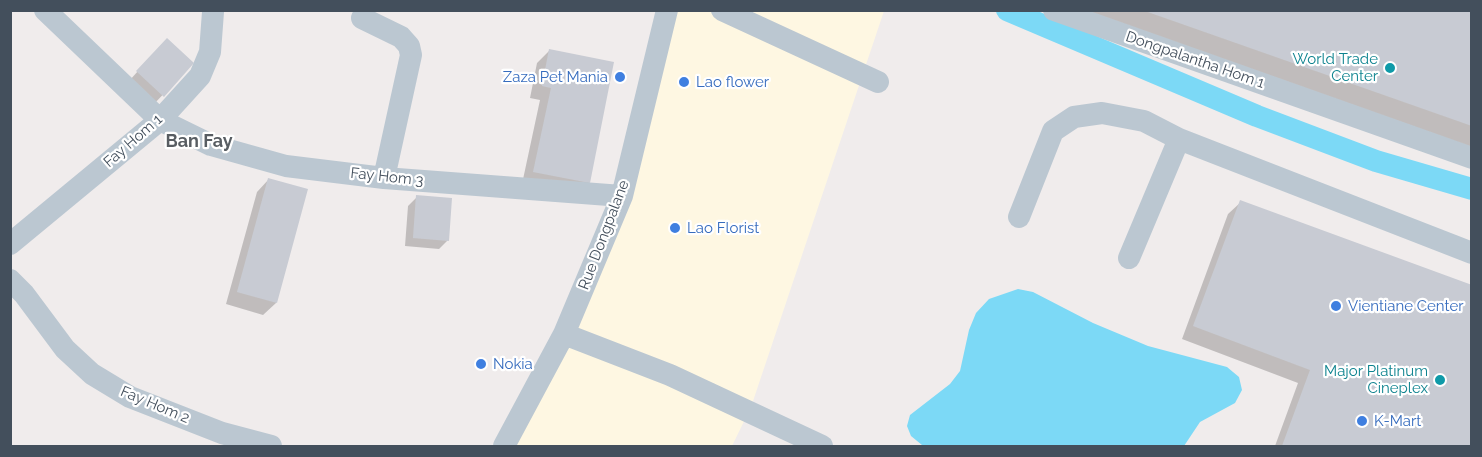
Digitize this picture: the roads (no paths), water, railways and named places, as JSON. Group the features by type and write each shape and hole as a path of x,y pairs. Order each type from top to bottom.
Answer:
{"street":[{"name":"Fay Hom 3","path":"45,10 160,120 211,145 286,166 384,178 622,196"},
{"name":"Rue Dongpalane","path":"504,447 564,334 622,196 667,10"},
{"path":"722,10 878,82"},
{"name":"Dongpalantha Hom 1","path":"1054,10 1472,158"},
{"name":"Fay Hom 1","path":"10,244 160,120 200,76 210,52 213,12"},
{"path":"362,18 401,37 409,46 411,56 384,178"},
{"path":"1019,217 1053,131 1074,117 1102,113 1144,121 1179,139 1472,253"},
{"path":"1129,258 1179,139"},
{"name":"Fay Hom 2","path":"10,280 24,294 65,349 92,374 130,398 222,433 271,447"},
{"path":"564,334 670,375 822,447"}],"water":[{"path":"1018,289 1033,292 1093,323 1148,346 1227,367 1239,377 1242,390 1235,403 1200,422 1184,446 922,445 911,436 907,426 910,415 950,384 960,371 969,330 976,313 989,299"}],"waterway":[{"path":"1007,10 1257,116 1376,161 1472,189"}],"place":[{"name":"World Trade Center","path":"1390,68"},
{"name":"Zaza Pet Mania","path":"620,77"},
{"name":"Lao flower","path":"684,82"},
{"name":"Lao Florist","path":"675,228"},
{"name":"Vientiane Center","path":"1336,306"},
{"name":"Nokia","path":"481,364"},
{"name":"Major Platinum Cineplex","path":"1440,380"},
{"name":"K-Mart","path":"1362,421"}],"district":[{"name":"Ban Fay","path":"199,142"}]}
